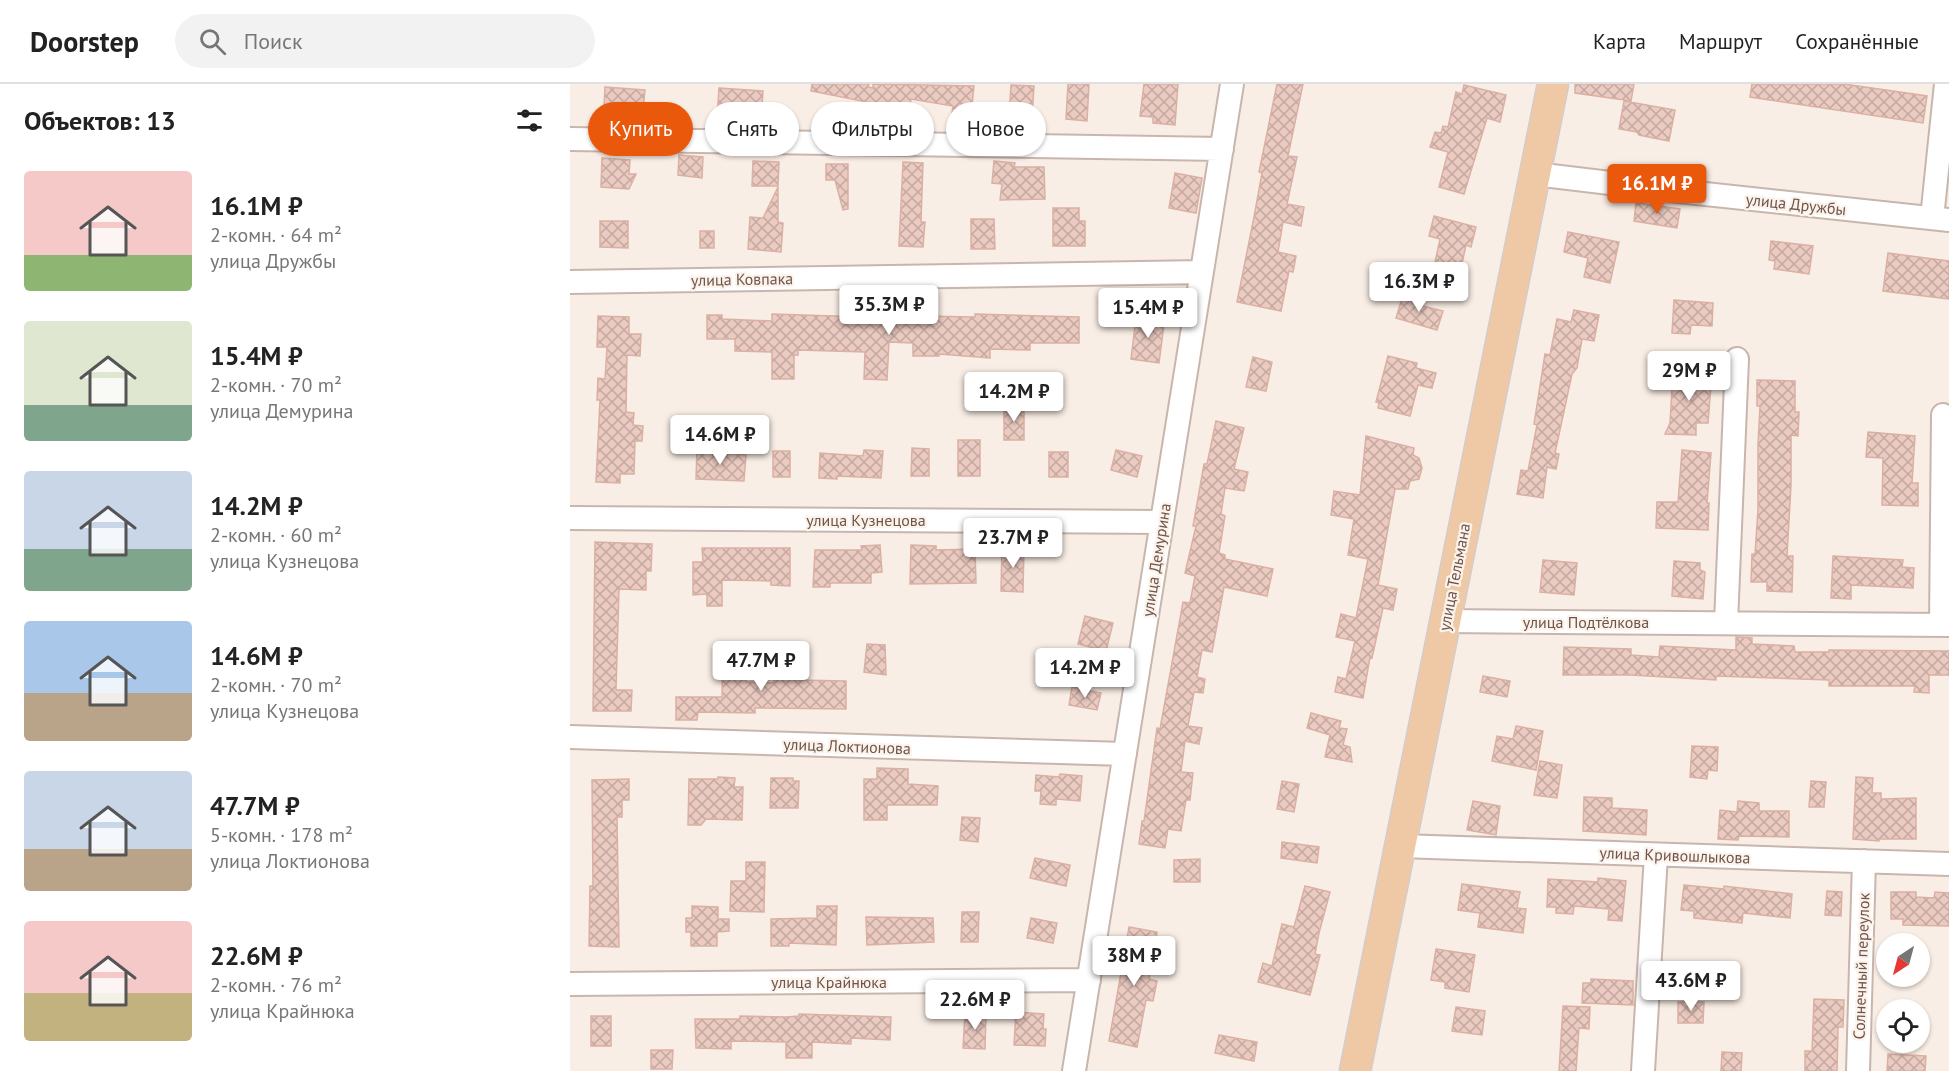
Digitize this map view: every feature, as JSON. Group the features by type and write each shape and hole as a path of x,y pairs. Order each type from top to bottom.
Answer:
{"main road":[{"name":"улица Тельмана","path":"1355,1071 1553,84"}],"street":[{"name":"улица Демурина","path":"1074,1071 1232,84"},
{"path":"1940,219 1946,84"},
{"path":"570,139 1222,149"},
{"name":"улица Дружбы","path":"1535,174 1940,219"},
{"name":"улица Ковпака","path":"570,282 1202,272"},
{"path":"1726,623 1737,359"},
{"name":"улица Подтёлкова","path":"1445,621 1945,625 1942,415"},
{"name":"улица Кузнецова","path":"570,518 1162,522"},
{"name":"улица Локтионова","path":"570,737 1125,754"},
{"name":"улица Кривошлыкова","path":"1400,846 1949,864"},
{"path":"1643,1071 1656,855"},
{"name":"Солнечный переулок","path":"1858,1071 1864,861"},
{"name":"улица Крайнюка","path":"570,984 1089,980"}],"building":[{"path":"812,84 869,84 868,87 873,88 873,84 974,86 972,102 946,102 946,105 911,99 911,102 867,102 811,91"},
{"path":"1068,84 1089,84 1087,121 1066,119"},
{"path":"1144,84 1178,84 1175,125 1153,123 1153,117 1140,116"},
{"path":"1277,84 1303,84 1288,156 1297,157 1287,204 1304,207 1301,226 1283,222 1278,252 1296,256 1293,272 1289,271 1281,311 1237,302 1262,173 1259,172"},
{"path":"1575,84 1634,84 1631,101 1575,93"},
{"path":"1752,84 1844,84 1927,96 1923,123 1750,97"},
{"path":"1011,85 1034,86 1033,102 1010,102"},
{"path":"1464,85 1506,95 1500,122 1487,118 1464,194 1439,187 1448,152 1430,147 1435,132 1441,133 1443,126 1448,127 1456,92 1462,94"},
{"path":"605,87 645,90 644,102 604,102"},
{"path":"719,88 763,91 762,102 718,102"},
{"path":"1624,101 1675,110 1669,141 1619,129"},
{"path":"679,156 703,157 702,178 678,175"},
{"path":"602,158 630,160 629,174 636,174 629,189 601,187"},
{"path":"753,161 779,162 778,186 752,186"},
{"path":"994,161 1015,163 1014,167 1044,167 1045,199 1000,200 1002,184 992,183"},
{"path":"903,162 923,163 921,222 925,222 923,247 899,246"},
{"path":"826,164 848,164 848,209 843,210 835,180 826,180"},
{"path":"1175,173 1202,178 1196,213 1169,208"},
{"path":"778,187 778,222 783,223 781,252 748,249 750,217 763,218"},
{"path":"1636,203 1680,209 1677,228 1634,221"},
{"path":"1053,208 1079,208 1079,221 1085,221 1085,246 1053,246"},
{"path":"1434,216 1476,227 1471,247 1466,245 1460,273 1434,267 1440,239 1429,236"},
{"path":"971,219 994,219 995,249 971,249"},
{"path":"600,221 628,221 628,248 600,247"},
{"path":"700,231 714,231 714,248 700,248"},
{"path":"1568,232 1619,242 1610,283 1584,277 1588,258 1564,252"},
{"path":"1771,241 1813,246 1809,274 1774,269 1775,261 1769,260"},
{"path":"1888,253 1949,261 1949,299 1883,291"},
{"path":"1403,295 1424,302 1423,306 1443,311 1437,330 1396,318"},
{"path":"1674,300 1713,303 1712,326 1691,325 1690,334 1672,333"},
{"path":"1574,310 1599,315 1594,341 1582,339 1577,368 1572,374 1555,453 1559,454 1556,469 1547,467 1543,498 1517,494 1521,470 1528,471 1537,425 1534,424 1545,354 1550,355 1557,319 1571,322"},
{"path":"772,314 866,317 866,315 975,317 975,314 1079,317 1079,343 1030,343 1030,350 990,349 990,358 939,354 939,356 913,356 913,343 889,342 887,380 864,379 865,352 798,350 798,355 794,355 794,379 772,379 772,352 735,351 735,339 707,339 707,315 722,315 722,319 772,321"},
{"path":"1141,314 1165,317 1159,363 1131,359 1135,326 1139,327"},
{"path":"598,316 629,317 629,334 641,334 640,356 627,355 626,412 634,413 633,425 643,426 642,441 635,441 634,474 620,474 620,483 596,482 600,400 597,400 598,378 605,379 607,347 597,347"},
{"path":"1388,356 1417,363 1416,368 1436,373 1432,388 1418,385 1410,416 1378,408 1379,403 1376,402"},
{"path":"1253,357 1272,362 1266,391 1246,387"},
{"path":"1673,371 1712,372 1708,423 1696,423 1696,435 1665,434 1670,423"},
{"path":"1757,380 1795,381 1795,412 1799,412 1798,436 1791,435 1787,556 1793,556 1792,592 1767,591 1767,582 1751,582 1758,509 1760,406 1757,406"},
{"path":"1004,406 1024,406 1024,440 1004,440"},
{"path":"1216,421 1244,428 1234,469 1248,472 1244,491 1225,488 1221,514 1225,516 1219,553 1225,555 1225,559 1273,569 1267,596 1224,587 1212,652 1202,650 1197,677 1205,679 1203,693 1194,692 1188,726 1202,728 1199,744 1185,741 1181,772 1193,773 1190,800 1186,800 1181,831 1168,829 1165,848 1139,844 1157,728 1160,729 1183,602 1190,603 1195,576 1185,573 1196,526 1193,526 1204,464 1207,464"},
{"path":"1868,432 1915,436 1912,483 1918,483 1918,506 1882,505 1883,458 1866,457"},
{"path":"1366,436 1414,448 1413,455 1419,458 1422,468 1419,479 1410,481 1408,489 1395,489 1378,585 1397,589 1393,610 1383,608 1372,658 1370,657 1363,698 1335,692 1338,677 1346,679 1355,641 1336,637 1341,614 1356,618 1368,559 1348,555 1354,519 1331,515 1334,491 1360,495"},
{"path":"958,440 980,440 980,476 958,476"},
{"path":"912,448 929,449 929,476 911,476"},
{"path":"697,449 725,450 725,453 746,455 744,481 696,479"},
{"path":"864,450 883,451 881,478 837,476 837,479 819,478 820,453 863,456"},
{"path":"1116,450 1142,456 1137,477 1111,470"},
{"path":"1682,450 1711,453 1707,503 1709,503 1708,530 1656,528 1657,502 1678,502"},
{"path":"773,451 790,451 790,477 773,477"},
{"path":"1049,452 1068,452 1068,477 1049,477"},
{"path":"595,542 652,544 651,571 646,571 646,590 619,589 616,690 632,690 631,711 593,711"},
{"path":"880,545 882,572 871,573 871,583 830,583 830,587 813,587 815,550 862,550 861,546"},
{"path":"911,545 936,546 936,550 975,549 976,583 910,584"},
{"path":"1002,545 1024,546 1023,592 1001,591"},
{"path":"702,548 790,548 790,586 771,585 771,581 722,580 722,606 707,606 707,594 693,595 693,562 703,562"},
{"path":"1833,556 1903,560 1902,567 1914,568 1913,588 1851,585 1851,599 1831,598"},
{"path":"1543,560 1577,563 1574,595 1540,592"},
{"path":"1674,561 1700,563 1700,570 1705,572 1703,599 1672,596"},
{"path":"1085,616 1113,623 1106,651 1078,644"},
{"path":"1736,637 1752,638 1752,644 1794,646 1795,652 1949,651 1949,675 1929,675 1929,693 1914,692 1915,686 1829,686 1829,680 1716,676 1716,680 1631,675 1563,675 1564,647 1631,649 1631,655 1659,657 1660,646 1736,650"},
{"path":"867,644 885,645 886,675 864,672"},
{"path":"723,646 746,646 746,682 774,683 774,676 798,677 798,680 846,681 846,709 755,708 755,713 698,712 697,720 676,720 676,697 722,697"},
{"path":"1483,676 1510,681 1507,697 1480,692"},
{"path":"1072,687 1101,693 1097,710 1069,705"},
{"path":"1311,713 1341,721 1339,728 1347,729 1343,745 1350,747 1352,762 1325,757 1330,735 1307,728"},
{"path":"1516,726 1543,731 1536,770 1492,761 1497,736 1513,739"},
{"path":"1692,746 1718,747 1717,771 1708,770 1707,779 1690,777"},
{"path":"1540,761 1562,765 1557,798 1534,795"},
{"path":"877,768 908,769 908,784 938,786 937,805 887,805 887,820 864,820 864,779 877,779"},
{"path":"1060,774 1082,776 1080,801 1056,799 1056,805 1040,804 1041,791 1035,791 1036,775 1059,777"},
{"path":"718,777 735,778 734,787 743,787 742,820 706,819 701,825 688,825 689,779 718,779"},
{"path":"1856,777 1873,778 1872,793 1881,793 1881,799 1916,798 1916,839 1879,839 1879,841 1853,839"},
{"path":"771,778 793,778 793,781 799,781 798,808 770,808"},
{"path":"629,779 629,800 622,800 622,817 617,817 619,947 589,946 590,886 593,886 592,780"},
{"path":"1282,781 1299,784 1294,812 1277,809"},
{"path":"1811,781 1826,782 1824,807 1809,807"},
{"path":"1584,797 1612,798 1612,808 1647,810 1646,835 1583,831"},
{"path":"1473,801 1500,806 1496,835 1467,830"},
{"path":"1738,801 1759,803 1759,811 1789,811 1789,837 1739,836 1738,840 1718,839 1720,810 1737,812"},
{"path":"962,817 980,818 978,842 960,840"},
{"path":"1282,842 1319,847 1317,863 1281,858"},
{"path":"1035,858 1070,865 1066,886 1030,878"},
{"path":"1200,859 1200,882 1174,882 1174,860"},
{"path":"746,862 765,862 764,912 730,911 731,881 746,881"},
{"path":"1598,878 1626,881 1622,921 1608,920 1609,909 1574,906 1573,914 1556,913 1556,907 1547,907 1548,879 1598,882"},
{"path":"1462,884 1520,892 1517,908 1526,909 1523,933 1478,927 1480,913 1458,910"},
{"path":"1684,885 1724,889 1724,886 1792,894 1790,918 1743,913 1742,923 1694,918 1694,911 1681,910"},
{"path":"1305,886 1330,892 1319,933 1315,954 1320,955 1310,995 1258,982 1263,963 1272,966 1282,924 1294,927"},
{"path":"1827,891 1842,892 1841,916 1825,915"},
{"path":"1891,892 1916,892 1916,897 1934,898 1935,892 1949,893 1949,926 1903,925 1903,919 1891,919"},
{"path":"692,906 718,907 718,919 729,919 729,931 717,932 717,946 691,946 691,932 686,932 686,918 692,918"},
{"path":"817,906 837,906 836,945 789,943 789,946 771,946 771,919 817,918"},
{"path":"962,912 979,912 978,942 961,942"},
{"path":"866,917 933,918 934,942 867,945"},
{"path":"1031,918 1057,923 1053,943 1027,938"},
{"path":"1129,927 1157,932 1149,979 1157,981 1153,1001 1146,1000 1137,1047 1109,1041"},
{"path":"1436,949 1475,955 1469,992 1445,988 1445,982 1431,980"},
{"path":"1591,979 1633,981 1633,1005 1582,1003 1583,983 1591,983"},
{"path":"1814,999 1844,1000 1843,1027 1838,1027 1837,1071 1805,1071 1805,1051 1812,1051"},
{"path":"1678,1002 1704,1002 1703,1023 1678,1023"},
{"path":"1563,1006 1590,1007 1589,1029 1579,1028 1576,1071 1559,1071"},
{"path":"1456,1007 1485,1011 1482,1035 1452,1031"},
{"path":"1016,1012 1044,1014 1045,1046 1014,1045"},
{"path":"965,1013 986,1014 985,1049 963,1048"},
{"path":"799,1014 891,1017 890,1040 851,1038 851,1044 812,1042 812,1058 786,1058 786,1042 731,1041 731,1049 696,1048 695,1019 740,1019 740,1016 786,1017 799,1016"},
{"path":"591,1016 611,1016 611,1046 591,1046"},
{"path":"1219,1035 1257,1042 1254,1061 1215,1053"},
{"path":"651,1050 673,1050 672,1069 651,1069"},
{"path":"1722,1052 1742,1053 1741,1071 1721,1071"},
{"path":"1888,1054 1926,1056 1925,1071 1887,1071"}]}
